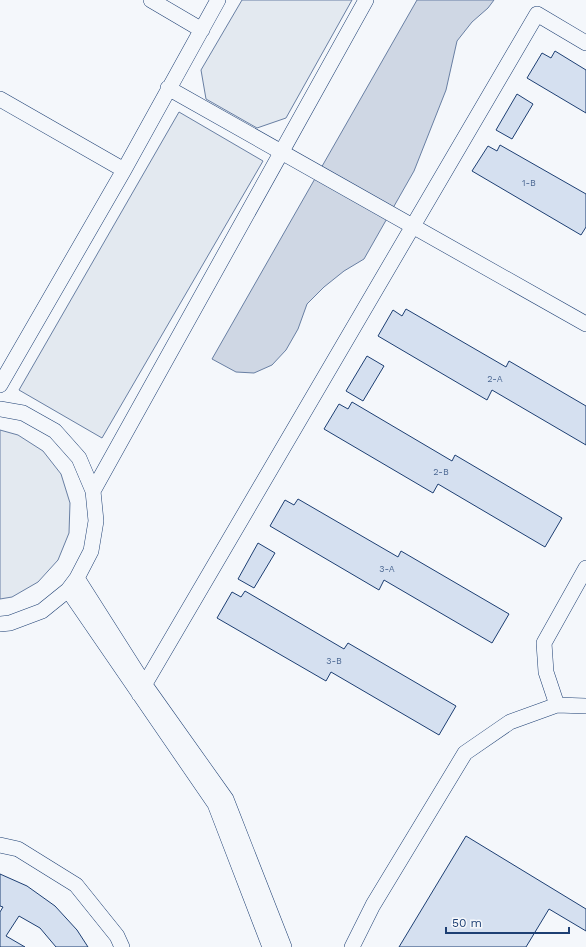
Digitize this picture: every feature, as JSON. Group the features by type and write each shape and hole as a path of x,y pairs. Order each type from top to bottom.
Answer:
{"street":[{"path":"151,0 202,30"},
{"path":"0,385 124,170 218,0"},
{"path":"93,491 366,0"},
{"path":"142,690 537,14 586,43"},
{"path":"168,88 586,324"},
{"path":"0,99 124,170"},
{"path":"0,409 23,413 55,431 79,458 93,491 96,522 91,551 77,578 68,590 42,611 3,626"},
{"path":"557,704 546,672 544,642 586,568"},
{"path":"77,578 142,690 215,804 270,947"},
{"path":"68,590 142,690 226,799 284,947"},
{"path":"352,947 373,905 465,753 510,722 557,704 586,706"},
{"path":"0,845 18,849 76,885 117,936 122,947"}],"shaded area":[{"path":"242,0 352,0 286,118 257,128 206,99 201,70"},
{"path":"417,0 494,0 488,8 472,22 457,41 446,90 414,171 364,259 344,271 324,287 307,304 298,329 286,350 272,365 254,373 236,372 212,359"},
{"path":"179,112 263,161 102,438 19,390"},
{"path":"0,430 18,435 43,451 61,474 70,503 69,533 58,560 38,582 12,597 0,599"}],"building":[{"path":"555,51 586,70 586,113 527,78 542,53 551,58"},
{"path":"517,94 533,104 512,139 496,130"},
{"path":"500,145 586,194 586,227 581,235 472,171 488,146 497,151"},
{"path":"406,309 506,367 509,361 586,406 586,445 492,390 487,400 378,336 393,310 402,316"},
{"path":"367,356 384,366 363,401 346,391"},
{"path":"352,402 452,461 455,455 562,518 545,547 438,484 433,493 324,429 339,404 348,409"},
{"path":"298,499 398,557 401,551 509,614 492,643 384,580 379,590 270,526 285,500 294,505"},
{"path":"258,543 275,553 254,588 238,579"},
{"path":"245,591 344,649 348,643 456,706 439,735 331,672 326,681 217,618 232,592 241,597"},
{"path":"466,836 586,909 586,931 549,909 526,947 399,947"},
{"path":"0,874 27,886 55,906 77,930 88,947 56,947 40,928 19,916 6,936 25,947 0,947 0,912 3,907 0,906"}]}
